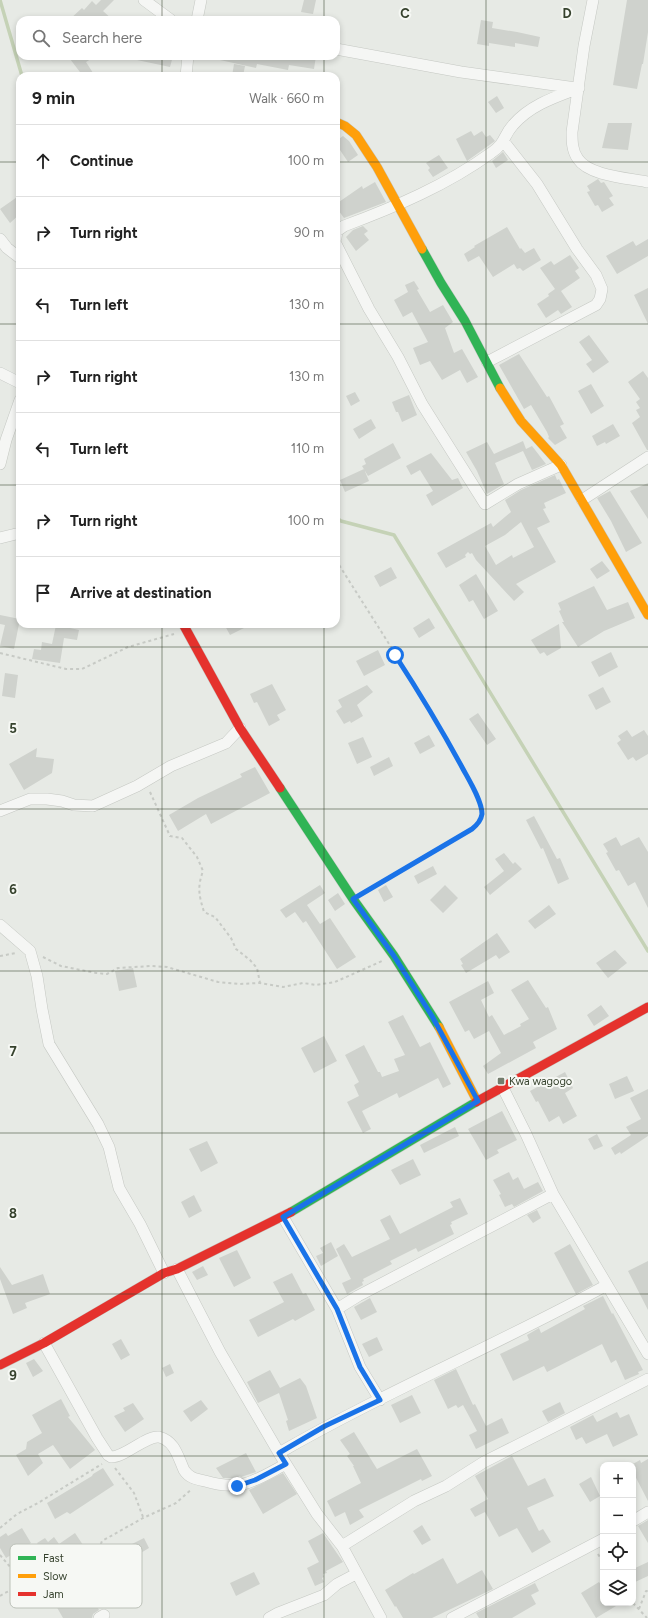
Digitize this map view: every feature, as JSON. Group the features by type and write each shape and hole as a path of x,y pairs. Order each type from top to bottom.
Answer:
{"street":[{"path":"144,0 166,16"},
{"path":"198,16 201,0"},
{"path":"593,0 584,46 572,132 572,146 578,159 588,169 614,176 648,182"},
{"path":"340,50 461,72 579,88"},
{"path":"186,72 188,60"},
{"path":"340,229 398,204 470,168 498,148 504,142 513,124 528,111 543,102 579,88"},
{"path":"340,124 350,130 362,143 398,204 441,283 465,321 502,391 521,421 561,465 648,615"},
{"path":"487,362 596,305 600,298 602,289 596,275 577,249 537,184 524,165 504,142"},
{"path":"0,239 7,248 16,255"},
{"path":"340,252 369,309 398,357 422,404 485,504 518,484 561,465"},
{"path":"0,374 16,381"},
{"path":"0,464 6,440 16,411"},
{"path":"582,500 648,457"},
{"path":"0,538 16,534"},
{"path":"186,628 240,728 353,899 394,956 432,1016 478,1101"},
{"path":"0,811 30,799 47,799 62,801 74,805 92,806 146,781 171,766 226,743 240,728"},
{"path":"0,925 30,951 37,976 49,1044 98,1124 109,1147 119,1188 140,1224 164,1273"},
{"path":"0,1365 44,1343 164,1273 177,1269 283,1217 502,1086 648,1007"},
{"path":"502,1086 526,1134 553,1194 648,1354"},
{"path":"337,1309 358,1296 553,1194"},
{"path":"283,1217 337,1309 360,1367 380,1400"},
{"path":"177,1269 220,1352 279,1453 317,1514 342,1546 381,1618"},
{"path":"279,1453 325,1426 564,1309 607,1285"},
{"path":"44,1343 110,1459 152,1438 160,1437 169,1443 178,1454 184,1471 191,1478 226,1486 237,1486 255,1480 286,1464"},
{"path":"342,1546 414,1501 446,1486 484,1462 648,1379"},
{"path":"636,1519 648,1512"},
{"path":"452,1618 600,1541"},
{"path":"269,1618 284,1610 324,1595 337,1584 356,1574"}],"path":[{"path":"340,566 448,739 472,785 482,815 479,823 472,829 353,899"},
{"path":"0,653 66,669 82,669 128,647 182,628"},
{"path":"146,781 170,836 182,838 194,852 203,871 199,883 200,898 204,912 215,917 231,938 236,949 250,960 257,968 260,983"},
{"path":"0,956 30,951 61,966 96,973 106,974 118,968 151,966 167,967 218,982 239,984 260,983 283,987 303,983 316,985 335,982 394,956"},
{"path":"0,1528 16,1514 38,1503 110,1459 130,1486 143,1518"},
{"path":"101,1544 102,1541 143,1518 176,1503 188,1493 199,1480"},
{"path":"0,1555 10,1567"},
{"path":"0,1596 10,1591"},
{"path":"639,1609 646,1592 648,1591"},
{"path":"636,1606 647,1618"}],"building":[{"path":"101,0 114,0 103,11 109,16 73,16 82,8 84,10 92,1 96,5"},
{"path":"304,0 316,0 313,14 301,12"},
{"path":"627,0 648,0 648,32 637,89 613,85"},
{"path":"481,20 493,22 492,28 540,37 538,47 515,43 515,47 489,43 489,46 477,44"},
{"path":"71,60 89,60 86,62 92,72 80,72"},
{"path":"137,60 172,60 170,67"},
{"path":"220,60 315,60 314,69 289,65 288,70 257,64 256,68"},
{"path":"234,64 245,66 244,72 233,72"},
{"path":"497,96 504,108 496,113 488,102"},
{"path":"608,123 632,123 628,150 602,148"},
{"path":"471,131 474,136 482,131 486,137 490,135 495,141 467,161 456,139"},
{"path":"343,136 349,141 358,155 348,162 340,150 340,138"},
{"path":"503,152 508,160 496,168 492,161"},
{"path":"439,155 448,168 433,177 428,170 430,168 426,163"},
{"path":"598,179 601,183 604,182 613,196 609,198 614,205 602,212 598,205 595,206 587,192 590,191 587,186"},
{"path":"375,182 386,202 344,218 340,212 340,201 362,186 363,189"},
{"path":"16,198 16,218 10,223 0,209"},
{"path":"363,226 368,231 364,234 369,240 356,251 346,237 353,230"},
{"path":"507,227 520,249 521,248 525,253 534,248 541,260 523,271 520,268 517,269 514,264 493,277 479,256 468,262 464,254 475,247 474,246"},
{"path":"648,239 648,256 617,274 606,256 633,241 636,246"},
{"path":"570,255 579,268 575,271 580,278 561,291 572,307 561,314 558,310 546,318 537,304 549,296 548,294 555,289 540,268 551,261 554,265"},
{"path":"414,281 419,289 417,290 430,312 443,305 453,322 445,328 454,353 462,349 478,377 467,383 460,370 442,380 430,361 420,365 413,348 428,342 412,312 403,317 394,300 408,292 405,285"},
{"path":"648,288 648,324 634,295"},
{"path":"589,335 609,362 593,373 586,364 592,360 579,342"},
{"path":"519,354 547,397 549,396 564,424 560,426 567,438 555,445 548,438 547,432 531,405 524,409 499,365"},
{"path":"643,371 648,378 648,450 632,423 640,417 636,410 640,408 636,402 640,399 628,382"},
{"path":"591,384 604,406 591,414 578,391"},
{"path":"355,392 360,401 351,406 346,396"},
{"path":"409,395 417,415 402,422 392,402"},
{"path":"371,419 376,428 359,439 353,429"},
{"path":"613,424 620,436 606,444 605,442 597,446 592,436"},
{"path":"523,441 526,449 532,446 546,464 532,470 523,451 495,463 504,484 487,494 477,471 466,452 487,442 494,454"},
{"path":"393,443 401,458 368,476 362,466 366,464 364,459"},
{"path":"431,453 452,480 458,478 463,488 432,506 426,495 433,491 420,470 411,475 406,466"},
{"path":"364,469 369,481 345,492 340,480"},
{"path":"555,475 557,480 559,479 566,493 544,503 546,508 543,509 550,522 537,528 556,562 516,584 524,592 514,601 476,560 472,553 470,554 468,552 465,555 466,557 446,568 437,553 491,523 493,527 511,512 505,500 521,490","holes":["521,522 534,547 513,558 512,555 496,565 485,546 505,535"]},
{"path":"648,483 648,519 630,491"},
{"path":"610,491 642,543 626,552 611,521 597,498"},
{"path":"602,561 610,571 597,579 590,569"},
{"path":"391,567 397,578 380,587 374,576"},
{"path":"476,574 498,611 484,619 473,600 469,602 459,585"},
{"path":"594,586 607,610 628,602 635,618 604,631 578,647 562,622 564,622 559,611 561,610 558,603"},
{"path":"0,615 16,618 16,628 18,628 14,649 0,646 5,625 0,624"},
{"path":"429,618 435,628 419,638 413,628"},
{"path":"559,624 561,648 547,656 544,652 540,654 531,640"},
{"path":"55,628 70,628 79,630 77,640 64,638 60,663 32,659 34,649 41,650 42,642 52,644"},
{"path":"226,628 244,628 230,635"},
{"path":"378,650 385,665 364,676 356,661"},
{"path":"611,652 618,667 599,677 591,662"},
{"path":"5,673 18,675 15,698 2,696"},
{"path":"272,684 286,710 277,715 280,720 269,726 257,702 254,703 250,694"},
{"path":"367,685 373,692 357,705 363,716 351,723 350,721 344,724 336,711 342,707 338,700"},
{"path":"603,687 611,702 596,710 588,695"},
{"path":"478,713 496,739 487,745 469,719"},
{"path":"627,730 632,737 644,730 648,736 648,754 636,761 633,757 628,760 617,743 621,740 618,736"},
{"path":"429,735 435,746 420,754 414,743"},
{"path":"363,737 372,757 357,764 348,743"},
{"path":"37,748 36,757 54,759 52,773 24,790 9,764"},
{"path":"389,757 393,766 374,776 370,767"},
{"path":"255,767 270,793 211,824 206,814 178,831 169,815 198,798 242,777 240,774"},
{"path":"534,816 557,859 560,858 569,879 558,884 543,848 541,849 526,820"},
{"path":"616,837 621,846 639,837 648,852 648,908 635,882 628,886 619,870 616,871 606,853 608,852 603,844"},
{"path":"504,853 513,864 515,862 522,869 490,895 484,887 504,871 495,859"},
{"path":"433,866 437,874 418,884 414,876"},
{"path":"320,885 325,893 307,905 320,924 330,918 356,957 337,969 306,921 303,923 295,912 286,918 280,910"},
{"path":"386,885 393,897 384,902 378,890"},
{"path":"445,885 458,898 443,913 430,900"},
{"path":"338,893 345,904 335,911 328,900"},
{"path":"549,905 556,914 535,929 528,921"},
{"path":"497,933 510,952 499,959 496,955 466,973 461,965 463,964 460,959"},
{"path":"615,950 627,963 608,978 596,963"},
{"path":"133,968 137,987 119,991 115,971"},
{"path":"528,980 546,1008 548,1007 557,1029 533,1042 536,1048 488,1074 483,1066 501,1053 489,1031 474,1039 469,1030 465,1032 449,1002 488,981 494,993 481,1000 489,1017 492,1015 504,1035 521,1026 520,1024 529,1019 511,990"},
{"path":"601,1005 609,1016 594,1026 587,1015"},
{"path":"403,1015 420,1047 430,1042 451,1084 443,1088 438,1078 399,1098 397,1093 362,1111 371,1129 363,1133 347,1102 359,1096 354,1085 359,1082 345,1055 364,1045 382,1077 399,1071 394,1059 405,1055 388,1022"},
{"path":"324,1036 337,1061 314,1073 301,1048"},
{"path":"565,1072 573,1088 565,1093 577,1116 563,1124 559,1116 549,1122 538,1101 536,1102 530,1091"},
{"path":"627,1076 634,1091 615,1099 609,1084"},
{"path":"648,1089 648,1136 621,1154 620,1152 615,1155 611,1148 631,1135 626,1127 641,1119 630,1098"},
{"path":"502,1111 517,1140 497,1150 499,1153 486,1160 468,1129"},
{"path":"455,1127 459,1136 424,1153 420,1145"},
{"path":"597,1134 603,1146 594,1150 588,1139"},
{"path":"207,1141 218,1163 201,1172 189,1149"},
{"path":"413,1159 421,1175 400,1185 391,1170"},
{"path":"509,1172 513,1180 518,1177 524,1189 538,1182 543,1191 514,1207 512,1204 505,1207 499,1195 501,1194 493,1180"},
{"path":"194,1195 202,1211 189,1218 181,1202"},
{"path":"460,1198 468,1214 451,1222 452,1224 450,1225 454,1234 418,1252 416,1248 390,1261 392,1264 363,1279 363,1285 347,1294 342,1283 351,1279 336,1249 344,1244 352,1257 390,1239 380,1220 390,1215 400,1234 453,1207 450,1202"},
{"path":"537,1210 541,1218 533,1223 527,1215"},
{"path":"331,1242 338,1256 321,1266 316,1256 323,1253 320,1248"},
{"path":"570,1244 593,1285 576,1294 554,1253"},
{"path":"237,1250 251,1278 234,1287 219,1258"},
{"path":"648,1261 648,1310 628,1271"},
{"path":"203,1266 208,1275 197,1280 192,1272"},
{"path":"0,1267 12,1285 43,1274 50,1294 25,1303 27,1308 13,1314 0,1279"},
{"path":"292,1273 303,1294 306,1293 315,1310 295,1321 293,1319 258,1337 249,1320 284,1302 273,1282"},
{"path":"603,1296 643,1370 638,1372 639,1374 625,1380 616,1360 611,1363 602,1344 547,1372 544,1366 513,1381 500,1354 529,1340 527,1335 539,1328 541,1333 585,1309 583,1306"},
{"path":"370,1298 377,1312 361,1320 354,1307"},
{"path":"377,1337 383,1350 369,1357 362,1344"},
{"path":"121,1339 130,1355 121,1360 112,1344"},
{"path":"34,1359 43,1371 33,1377 26,1363"},
{"path":"170,1364 174,1373 166,1377 162,1368"},
{"path":"456,1369 473,1405 475,1404 486,1426 502,1418 509,1433 476,1449 469,1435 477,1431 463,1405 458,1408 456,1405 448,1409 434,1380"},
{"path":"270,1370 280,1388 300,1378 306,1386 317,1418 289,1431 286,1421 288,1420 279,1393 258,1403 247,1382"},
{"path":"412,1395 421,1413 400,1423 391,1405"},
{"path":"61,1399 70,1416 68,1417 95,1450 70,1469 53,1445 38,1454 43,1463 28,1476 16,1455 26,1449 27,1442 42,1433 32,1415"},
{"path":"201,1400 208,1409 191,1422 183,1411"},
{"path":"560,1402 565,1413 548,1422 542,1411"},
{"path":"133,1403 144,1419 125,1432 114,1416 125,1411 123,1408"},
{"path":"617,1412 620,1418 629,1414 638,1435 613,1447 607,1434 586,1444 582,1437 576,1440 570,1427 593,1415 597,1422"},
{"path":"354,1432 377,1469 417,1449 432,1476 422,1481 421,1479 359,1510 364,1517 350,1525 345,1512 335,1517 327,1501 361,1483 354,1466 347,1456 350,1454 340,1440"},
{"path":"246,1453 256,1472 236,1478 223,1478 216,1468"},
{"path":"512,1456 528,1486 545,1478 554,1496 527,1508 539,1531 543,1529 551,1542 532,1553 517,1528 499,1537 485,1512 475,1517 470,1509 488,1499 475,1476"},
{"path":"648,1459 648,1501 636,1478 636,1462 640,1460 641,1463"},
{"path":"103,1468 114,1485 70,1514 67,1512 55,1519 47,1503"},
{"path":"283,1473 297,1494 263,1514 249,1490"},
{"path":"591,1477 600,1496 590,1502 579,1484"},
{"path":"648,1520 648,1543 638,1526"},
{"path":"422,1525 431,1540 422,1545 413,1531"},
{"path":"22,1528 31,1543 10,1544 10,1556 6,1558 0,1548 0,1537 6,1533 8,1536"},
{"path":"75,1533 82,1544 59,1544"},
{"path":"323,1533 343,1562 326,1571 327,1573 323,1574 324,1577 322,1578 324,1582 315,1586 307,1568 319,1562 308,1541"},
{"path":"54,1537 59,1544 37,1543 45,1538 48,1542"},
{"path":"144,1538 149,1548 142,1552 142,1544 132,1544"},
{"path":"443,1558 457,1584 482,1570 493,1589 432,1618 403,1618 385,1590 413,1573 414,1574"},
{"path":"648,1562 648,1576 636,1582 636,1568"},
{"path":"254,1572 260,1584 236,1596 230,1583"},
{"path":"599,1582 600,1606 616,1606 596,1618 581,1593"},
{"path":"535,1583 539,1591 531,1595 536,1604 512,1618 479,1618 476,1613"},
{"path":"57,1608 98,1608 99,1610 93,1614 92,1618 63,1618"}],"waterway":[{"path":"0,0 16,55"},
{"path":"17,60 21,72"},
{"path":"340,520 394,535 648,951"}],"traffic: fast":[{"path":"422,249 465,321 500,388"},
{"path":"280,788 353,899 394,956 439,1027"},
{"path":"291,1212 476,1102"}],"traffic: slow":[{"path":"340,124 356,135 377,167 422,249"},
{"path":"500,388 521,421 561,465 648,615"},
{"path":"439,1027 477,1101"}],"traffic: jam":[{"path":"185,628 240,728 280,788"},
{"path":"476,1102 648,1007"},
{"path":"0,1365 44,1343 164,1273 177,1269 291,1212"}],"place":[{"name":"Kwa wagogo","path":"501,1081"}],"route":[{"path":"237,1486 255,1480 286,1464 279,1453 325,1426 380,1400 360,1367 337,1309 319,1281 311,1264 283,1217 478,1101 432,1016 394,956 353,899 472,829 479,823 482,815 472,785 448,739 395,655"}]}
